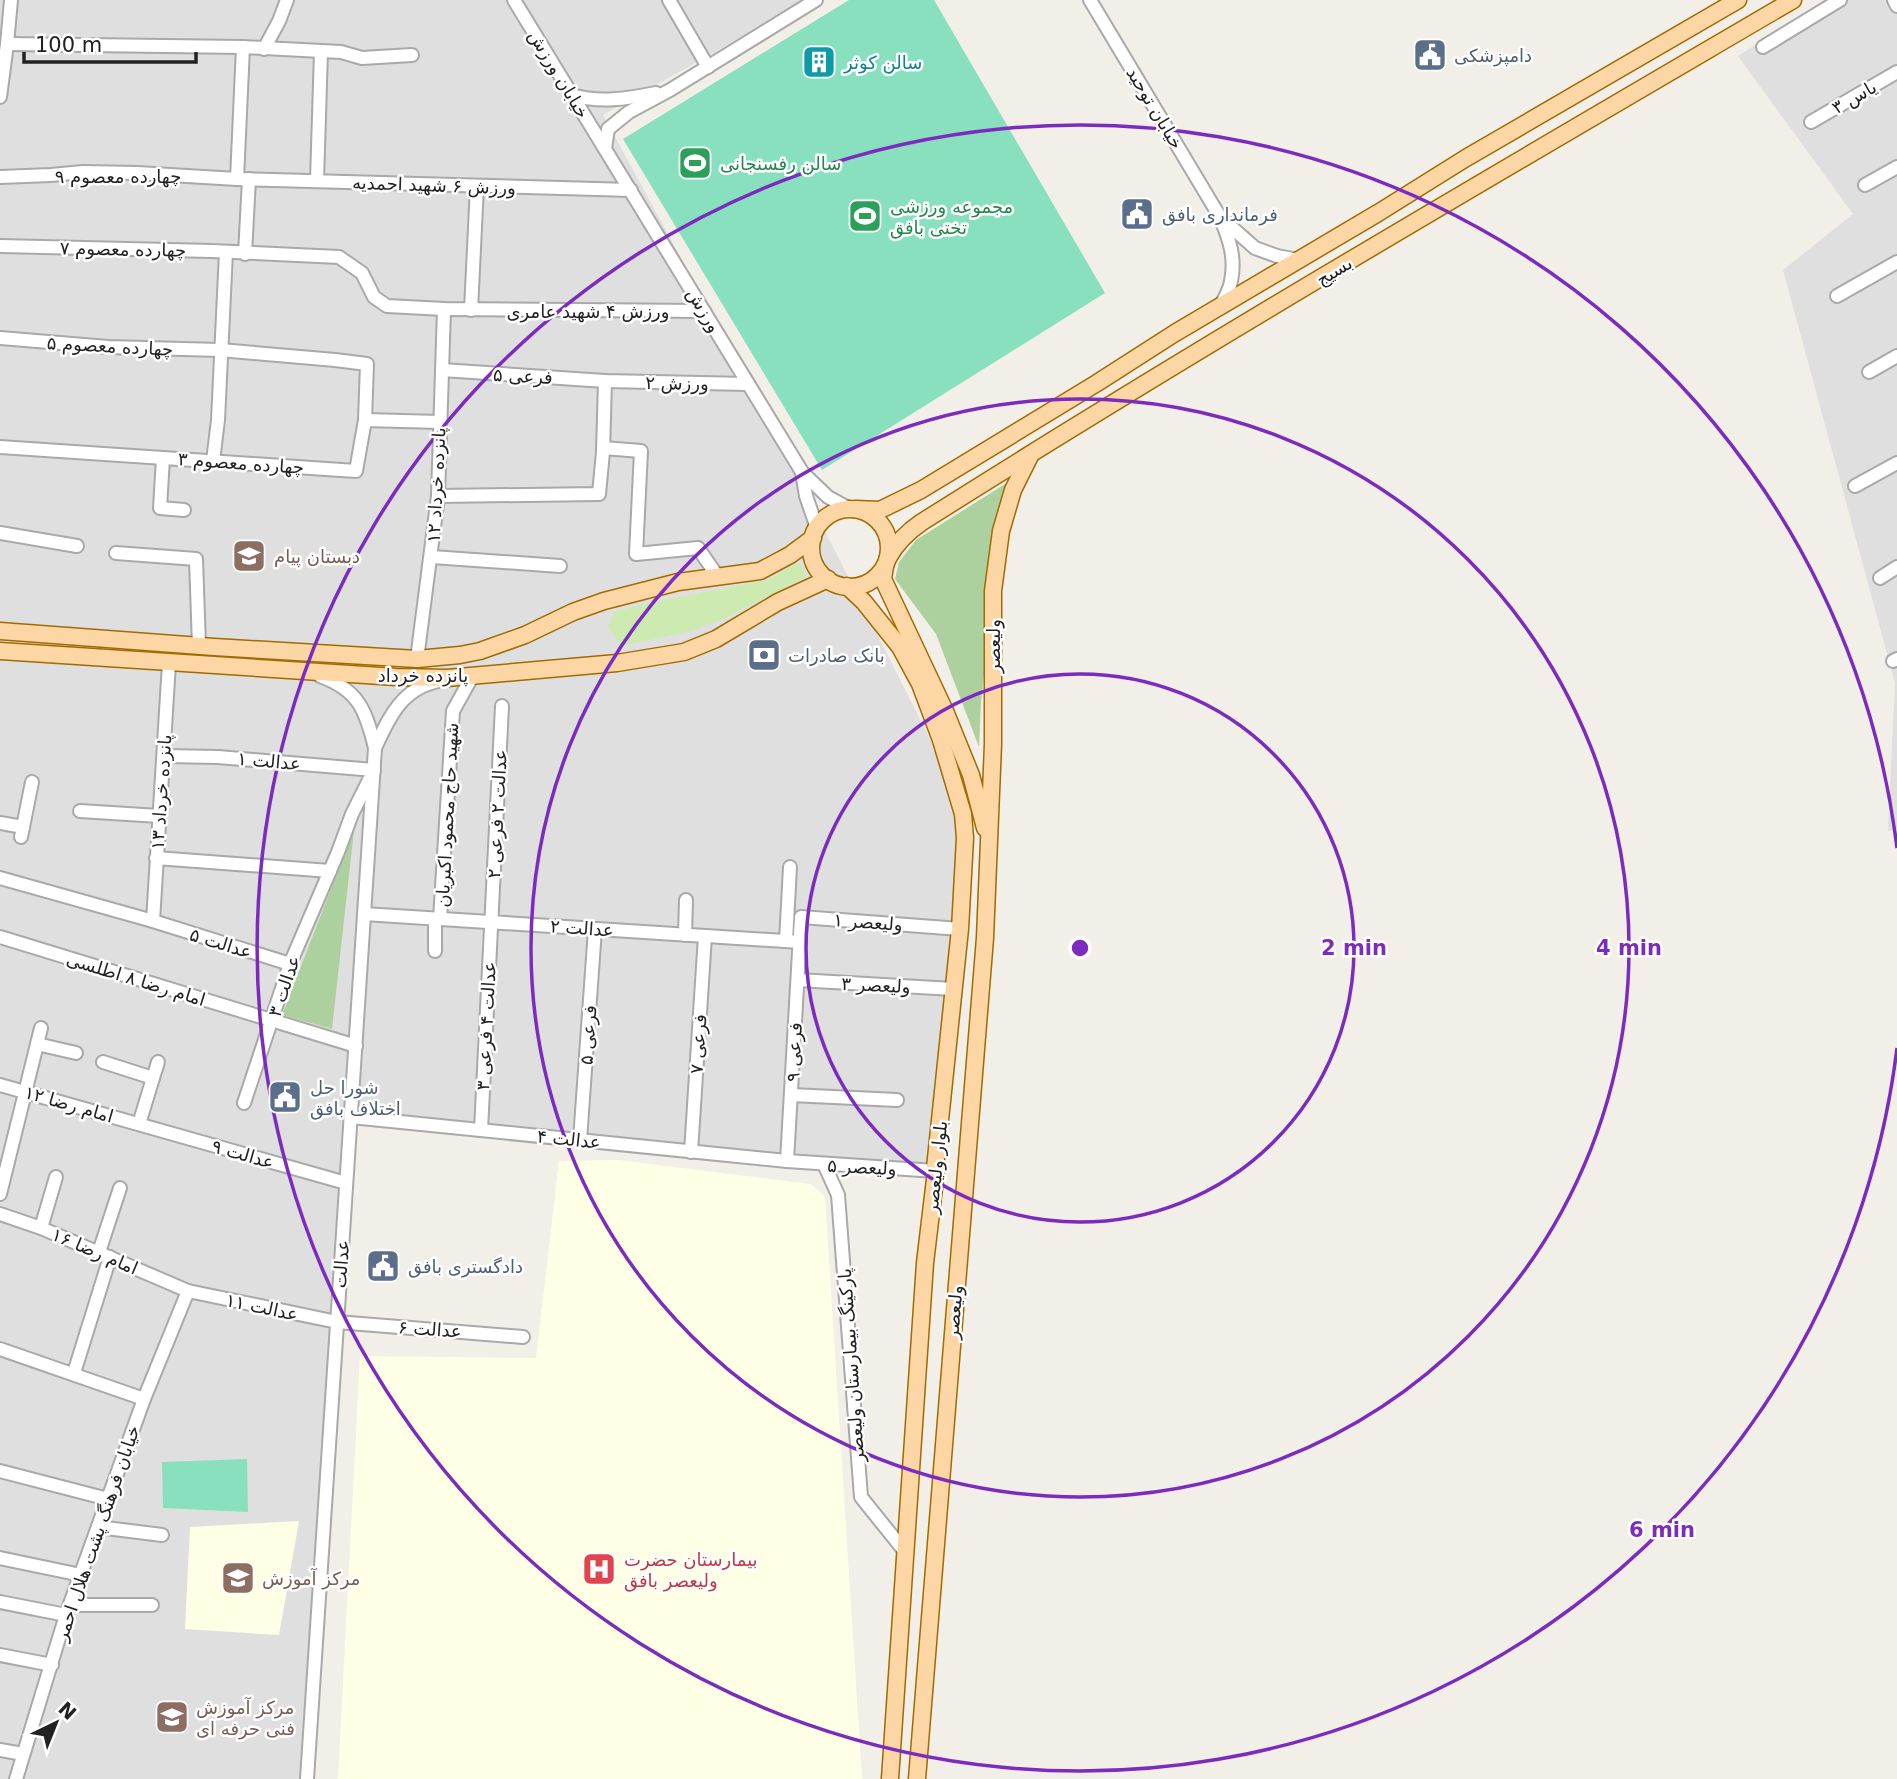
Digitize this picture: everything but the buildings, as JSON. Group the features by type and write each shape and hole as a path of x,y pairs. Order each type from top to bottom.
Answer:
{"main road":[{"name":"بسیج","path":"853,509 880,510 898,502 1500,138 1738,0"},
{"name":"بسیج","path":"886,562 906,532 1166,370 1793,0"},
{"path":"1152,348 1150,359 1156,366 1166,370"},
{"path":"1097,383 1112,395 1109,406"},
{"name":"ولیعصر","path":"918,1779 984,952 993,744 993,591 1001,531 1013,490 1031,454"},
{"path":"853,509 871,514 883,526 889,541 886,562 878,575 859,586 837,584 828,579 819,571 811,549 815,533 823,520 831,514 853,509"},
{"name":"پانزده خرداد","path":"0,631 417,659 480,652 604,601 678,582 760,571 790,555 815,533"},
{"name":"ولیعصر","path":"886,562 883,579 945,711 971,775 989,844"},
{"name":"پانزده خرداد","path":"0,651 396,677 472,676 617,663 684,652 716,639 778,602 828,579"},
{"name":"بلوار ولیعصر","path":"848,586 901,647 920,684 941,740 963,814 965,838 960,929 925,1263 890,1779"}],"street":[{"path":"0,97 11,0"},
{"path":"264,49 287,0"},
{"name":"خیابان ورزش","path":"514,0 605,148"},
{"path":"669,0 708,67"},
{"path":"605,148 608,129 629,112 670,90 816,0"},
{"name":"خیابان توحید","path":"1090,0 1220,217"},
{"path":"1763,47 1840,0"},
{"path":"1894,0 1897,6"},
{"path":"7,44 243,47 341,52 362,58 412,55"},
{"path":"243,47 245,254"},
{"path":"317,181 321,51"},
{"name":"یاس ۳","path":"1811,122 1897,72"},
{"path":"571,95 590,100 623,100 670,90"},
{"name":"ورزش","path":"605,148 802,472 828,497 853,509"},
{"path":"1865,185 1897,167"},
{"name":"چهارده معصوم ۹","path":"0,177 83,172 243,179"},
{"name":"ورزش ۶ شهید احمدیه","path":"243,179 631,190"},
{"path":"471,310 477,186"},
{"path":"1220,217 1255,248 1298,260"},
{"path":"1220,217 1230,242 1233,260 1231,283 1220,307"},
{"name":"چهارده معصوم ۷","path":"0,246 339,257 362,274 374,297 387,306 444,309"},
{"path":"213,461 218,420 226,252"},
{"path":"1837,296 1897,262"},
{"name":"ورزش ۴ شهید عامری","path":"444,309 705,311"},
{"name":"پانزده خرداد ۱۲","path":"417,659 438,496 444,309"},
{"name":"چهارده معصوم ۵","path":"0,338 108,347 220,350 367,364 365,420"},
{"path":"1869,372 1897,356"},
{"name":"فرعی ۵","path":"442,370 605,381"},
{"path":"438,496 599,494 605,381"},
{"name":"ورزش ۲","path":"605,381 748,384"},
{"path":"365,420 440,422"},
{"name":"چهارده معصوم ۳","path":"0,447 356,471 365,420"},
{"path":"603,448 641,451 636,554 698,548 718,577"},
{"path":"163,458 160,508 184,510"},
{"path":"1855,486 1897,463"},
{"name":"ورزش","path":"802,472 815,533"},
{"path":"0,533 77,546"},
{"path":"116,553 197,559 200,646"},
{"path":"432,557 560,566"},
{"path":"1880,578 1897,568"},
{"name":"پانزده خرداد ۱۳","path":"153,922 169,663"},
{"name":"عدالت","path":"307,671 338,682 360,702 375,748 307,1779"},
{"name":"شهید حاج محمود اکبریان","path":"435,951 453,711 472,676"},
{"name":"عدالت","path":"375,748 389,717 404,698 426,683 472,676"},
{"name":"عدالت ۲ فرعی ۲","path":"491,922 502,706"},
{"name":"عدالت ۱","path":"164,756 218,757 374,769"},
{"name":"عدالت ۳","path":"244,1103 290,964 352,814 374,769"},
{"path":"0,823 22,832 32,782"},
{"path":"80,811 159,816"},
{"path":"156,858 330,871"},
{"path":"786,941 790,867"},
{"name":"عدالت ۵","path":"0,878 290,964"},
{"path":"685,935 686,900"},
{"name":"عدالت ۲","path":"364,914 800,942"},
{"name":"ولیعصر ۱","path":"800,942 801,918 960,929"},
{"name":"عدالت ۴ فرعی ۳","path":"481,1130 491,922"},
{"name":"فرعی ۵","path":"580,1140 596,929"},
{"name":"فرعی ۷","path":"691,1152 705,936"},
{"name":"امام رضا ۸ اطلسی","path":"0,937 356,1045"},
{"name":"فرعی ۹","path":"787,1161 800,942"},
{"name":"ولیعصر ۳","path":"798,980 953,989"},
{"path":"0,1194 41,1028"},
{"path":"37,1044 76,1053"},
{"path":"103,1062 153,1078"},
{"path":"139,1124 158,1062"},
{"name":"امام رضا ۱۲","path":"0,1085 139,1124"},
{"path":"791,1095 897,1100"},
{"name":"عدالت ۴","path":"351,1117 787,1161"},
{"name":"عدالت ۹","path":"139,1124 346,1183"},
{"name":"ولیعصر ۵","path":"787,1161 936,1171"},
{"name":"پارکینگ بیمارستان ولیعصر","path":"824,1164 838,1195 861,1497 906,1553"},
{"path":"41,1228 56,1177"},
{"path":"74,1373 120,1188"},
{"name":"امام رضا ۱۶","path":"0,1214 105,1254 188,1291"},
{"name":"عدالت ۱۱","path":"188,1291 337,1322"},
{"name":"خیابان فرهنگ پشت هلال احمر","path":"16,1779 68,1610 144,1399 188,1291"},
{"name":"عدالت ۶","path":"337,1322 523,1337"},
{"path":"0,1349 144,1399"},
{"path":"0,1471 108,1499"},
{"path":"99,1527 162,1535"},
{"path":"0,1558 81,1575"},
{"path":"0,1602 68,1610 152,1605"},
{"path":"0,1655 52,1665"},
{"path":"0,1749 23,1754"}],"shaded area":[{"path":"0,0 807,0 603,115 755,393 962,802 943,1176 353,1121 305,1779 0,1779"},
{"path":"1825,0 1897,0 1897,829 1888,831 1895,683 1783,270 1853,214 1738,56"},
{"name":"بیمارستان حضرت ولیعصر بافق","path":"618,1160 811,1184 825,1197 862,1779 338,1779 360,1356 536,1358 559,1161"},
{"name":"مرکز آموزش","path":"299,1521 279,1635 185,1629 190,1527"}],"green space":[{"name":"مجموعه ورزشی تختی بافق","path":"849,0 934,0 1105,293 822,470 623,139"},
{"path":"1005,484 981,702 979,747 936,634 895,579 899,562 916,540"},
{"path":"799,562 807,576 728,617 692,631 621,646 608,627 614,612 768,580"},
{"path":"354,830 332,1029 282,1015"},
{"path":"247,1459 248,1512 163,1508 162,1462"}],"place":[{"name":"دامپزشکی","path":"1430,55"},
{"name":"سالن کوثر","path":"819,62"},
{"name":"سالن رفسنجانی","path":"695,163"},
{"name":"فرمانداری بافق","path":"1137,214"},
{"name":"مجموعه ورزشی تختی بافق","path":"865,216"},
{"name":"دبستان پیام","path":"249,556"},
{"name":"بانک صادرات","path":"764,655"},
{"name":"شورا حل اختلاف بافق","path":"285,1097"},
{"name":"دادگستری بافق","path":"383,1266"},
{"name":"بیمارستان حضرت ولیعصر بافق","path":"599,1569"},
{"name":"مرکز آموزش","path":"238,1578"},
{"name":"مرکز آموزش فنی حرفه ای","path":"172,1717"}]}
